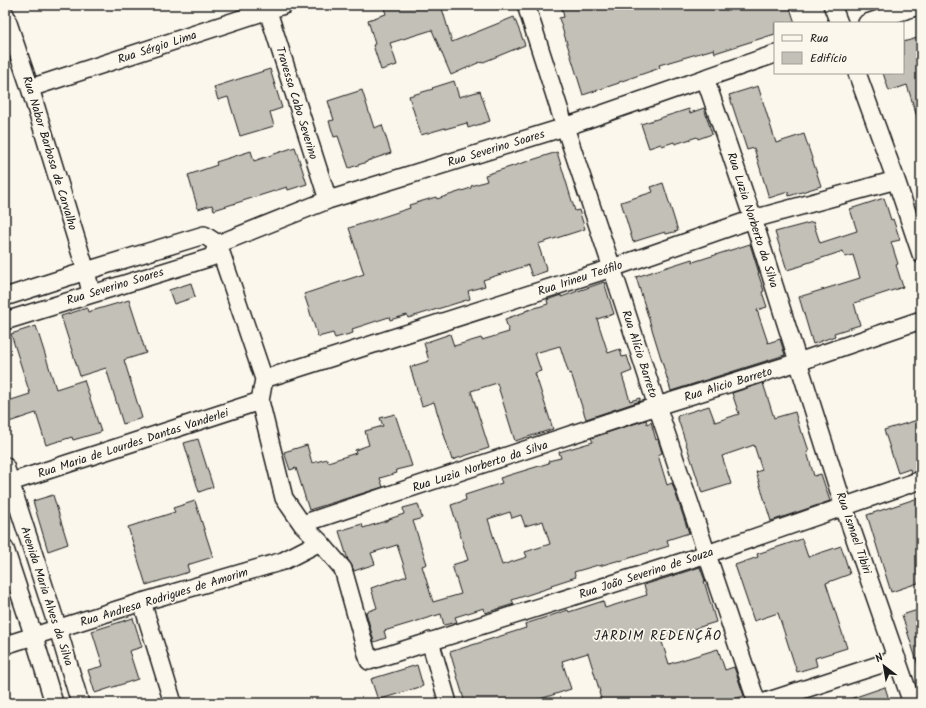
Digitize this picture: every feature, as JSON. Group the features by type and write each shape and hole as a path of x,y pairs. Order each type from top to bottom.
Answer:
{"street":[{"name":"Rua Alício Barreto","path":"526,5 657,406 758,703"},
{"path":"832,5 839,22"},
{"path":"870,22 921,5"},
{"name":"Rua Sérgio Lima","path":"30,88 273,7"},
{"name":"Travessa Cabo Severino","path":"273,7 328,200"},
{"name":"Rua Nabor Barbosa de Carvalho","path":"5,14 30,88 86,271 91,293"},
{"name":"Rua Severino Soares","path":"5,320 212,257 218,244 328,200 565,127 774,54"},
{"path":"857,74 921,254"},
{"name":"Rua Luzia Norberto da Silva","path":"705,78 753,219 798,362"},
{"name":"Rua Irineu Teófilo","path":"264,379 612,268 753,219 896,180"},
{"name":"Rua Severino Soares","path":"5,297 204,235 218,244"},
{"path":"218,244 264,379 260,401 284,498 302,524 320,542"},
{"path":"798,362 921,320"},
{"name":"Rua Alicio Barreto","path":"657,406 798,362"},
{"name":"Rua Ismael Tibiri","path":"798,362 844,507 912,703"},
{"name":"Rua Maria de Lourdes Dantas Vanderlei","path":"8,483 260,401"},
{"name":"Rua Luzia Norberto da Silva","path":"302,524 657,406"},
{"name":"Avenida Maria Alves da Silva","path":"5,466 8,483 58,629 80,703"},
{"name":"Rua João Severino de Souza","path":"320,542 343,569 369,661 707,554 921,480"},
{"name":"Rua Andresa Rodrigues de Amorim","path":"5,645 142,602 283,561 320,542"},
{"path":"5,549 34,636 54,703"},
{"path":"142,602 173,703"},
{"path":"430,641 448,703"},
{"path":"762,703 897,659"}],"building":[{"path":"383,5 441,5 452,42 514,17 525,45 451,75 432,30 390,43 397,65 381,70 373,45 375,44 368,20 386,14"},
{"path":"561,5 789,5 795,22 774,22 774,34 715,53 714,49 659,65 660,68 583,95 559,18 564,17"},
{"path":"921,37 921,120 918,120 907,85 889,91 883,74 904,74 904,42"},
{"path":"270,69 282,108 270,112 274,126 240,136 228,97 218,100 214,87"},
{"path":"454,81 459,97 480,91 490,121 468,128 467,123 421,135 409,96"},
{"path":"758,86 776,143 804,134 821,186 789,196 788,192 769,198 754,148 747,150 729,95"},
{"path":"362,90 374,128 382,125 391,153 349,168 338,136 334,137 329,121 334,120 328,101"},
{"path":"704,108 712,134 698,139 697,137 675,144 674,142 662,146 661,144 649,148 641,124 689,109 690,113"},
{"path":"295,147 307,184 288,190 287,187 214,210 212,205 198,209 188,175 217,165 216,162 251,151 254,161"},
{"path":"557,152 575,211 579,210 585,229 538,244 547,271 532,276 528,265 483,280 485,286 468,291 470,299 408,318 407,315 390,320 389,317 352,329 353,333 335,338 333,333 318,337 304,294 364,274 349,228 410,208 409,205 436,197 437,199 471,188 471,186 487,181 485,175"},
{"path":"663,183 678,231 666,234 665,232 633,242 621,202 653,192 651,187"},
{"path":"884,198 891,220 893,219 900,240 891,242 903,287 854,303 860,325 834,333 835,336 813,344 799,297 860,278 853,255 845,257 843,251 787,270 775,232 813,222 820,243 857,231 850,209"},
{"path":"750,244 764,291 762,292 767,307 757,310 768,343 780,339 785,355 671,391 636,277 692,259 693,262"},
{"path":"604,282 614,314 597,319 608,353 620,349 622,357 627,356 632,371 622,375 630,401 640,398 640,401 586,419 571,373 569,374 560,346 535,353 541,371 535,373 553,429 515,441 497,383 471,391 489,448 452,460 434,402 422,406 410,367 429,361 424,343 450,334 454,346 509,332 505,319 548,304 547,300 561,295 561,297"},
{"path":"191,283 195,297 174,304 169,290"},
{"path":"129,300 146,353 124,360 142,418 123,424 106,368 80,376 61,316 87,308 88,312"},
{"path":"36,326 56,389 84,380 101,432 73,440 72,437 46,445 36,413 9,422 5,410 5,402 30,394 11,334"},
{"path":"763,383 774,418 795,412 801,433 803,433 809,451 807,452 814,476 821,474 830,501 771,521 756,472 762,470 754,445 722,456 731,484 702,493 677,416 709,406 715,422 739,414 732,393"},
{"path":"395,414 412,466 396,470 397,473 380,478 383,487 309,510 296,468 290,470 284,452 307,445 312,463 327,459 328,462 356,453 355,450 369,445 365,431 383,426 380,418"},
{"path":"921,419 921,470 911,473 910,469 898,473 884,430"},
{"path":"646,420 647,424 651,422 656,440 658,439 662,453 658,455 667,485 672,483 689,533 667,540 669,546 620,561 598,565 574,572 576,577 551,585 552,587 512,600 514,604 485,613 484,608 455,617 457,622 444,625 441,614 384,631 386,638 374,642 366,612 377,608 371,588 407,576 402,560 397,545 371,553 375,564 354,571 348,560 339,531 362,524 363,528 389,520 404,514 403,508 418,504 422,518 413,521 427,564 422,566 433,602 461,594 452,565 468,560 451,505 466,500 465,495 502,483 500,478 561,458 559,452 593,442 591,438","holes":["510,512 512,518 521,515 525,526 543,521 550,544 525,552 527,557 502,565 488,519"]},
{"path":"198,439 213,487 199,492 184,443"},
{"path":"53,495 68,544 48,551 33,501"},
{"path":"921,497 921,582 891,592 867,515"},
{"path":"195,501 213,557 187,565 189,572 146,585 128,527 175,512 173,508"},
{"path":"802,539 808,557 841,546 850,574 826,583 847,648 815,658 817,666 797,672 778,613 754,621 735,565 758,557 757,554"},
{"path":"700,567 716,622 661,639 669,664 718,649 725,670 734,667 744,696 721,703 602,703 588,653 562,661 571,689 528,703 465,703 450,652 526,628 525,624 568,610 569,612 603,601 605,608 647,595 644,585"},
{"path":"921,609 921,665 918,665 902,615"},
{"path":"133,618 142,647 129,651 138,679 95,693 88,670 103,666 92,631"},
{"path":"417,665 423,686 378,700 371,679"},
{"path":"885,687 890,703 845,703 844,701"}],"district":[{"name":"JARDIM REDENÇÃO","path":"658,635"}]}
